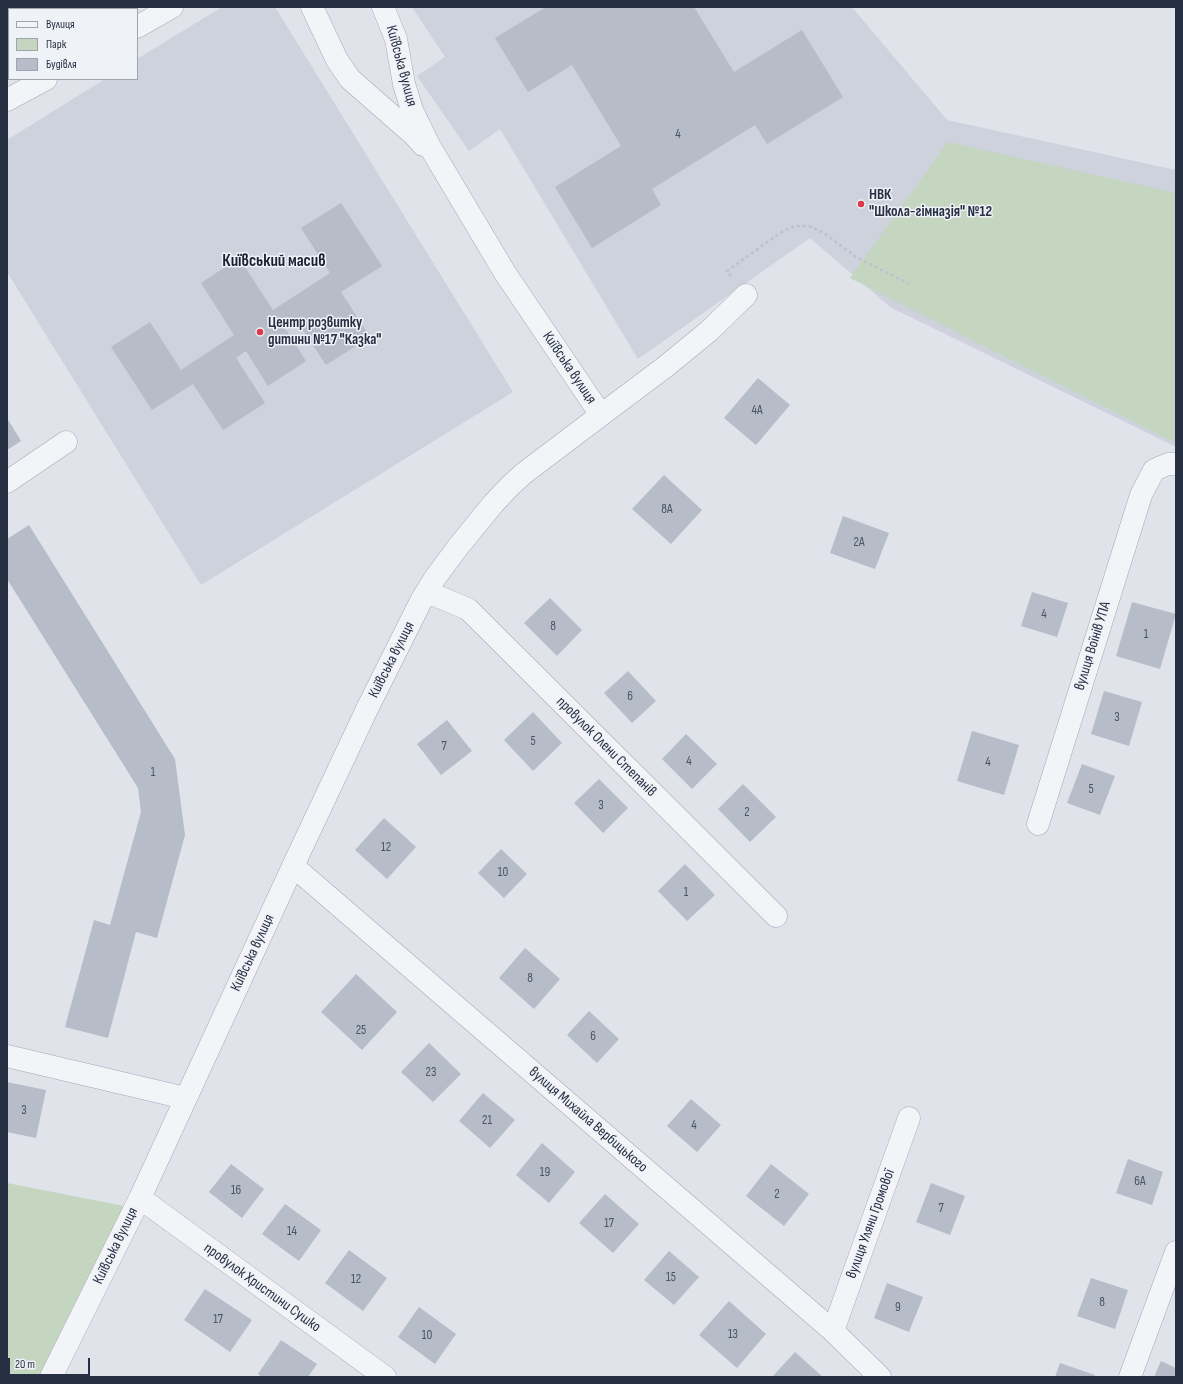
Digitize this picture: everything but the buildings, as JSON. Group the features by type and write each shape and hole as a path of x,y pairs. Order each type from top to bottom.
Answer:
{"street":[{"path":"138,26 172,7"},
{"path":"312,7 337,60 350,79 414,135 438,162"},
{"name":"Київська вулиця","path":"51,1377 140,1198 185,1098 368,707 427,592 458,547 509,487 523,474 601,415 505,273 438,162 412,110 404,84 396,40 383,7"},
{"path":"7,100 44,80"},
{"path":"601,415 665,367 709,331 746,295"},
{"path":"7,482 66,442"},
{"name":"вулиця Воїнів УПА","path":"1038,824 1141,495 1154,470 1168,464 1176,464"},
{"name":"провулок Олени Степанів","path":"427,592 468,609 776,916"},
{"name":"вулиця Михайла Вербицького","path":"293,866 832,1331 880,1377"},
{"path":"7,1056 185,1098"},
{"name":"вулиця Уляни Громової","path":"832,1331 910,1118"},
{"name":"провулок Христини Сушко","path":"140,1198 385,1377"},
{"path":"1130,1377 1176,1252"}],"path":[{"path":"746,295 727,271 783,231 795,226 809,226 824,233 856,257 909,284"}],"shaded area":[{"name":"Центр розвитку дитини №17 \"Казка\"","path":"222,7 275,7 513,392 201,585 7,272 7,140 103,80 138,80 138,58"},
{"name":"НВК \"Школа-гімназія\" №12","path":"412,7 852,7 947,120 1176,170 1176,447 890,307 810,238 638,359 500,129 469,151 417,76 445,57"}],"green space":[{"path":"948,142 1176,193 1176,443 850,278"},
{"path":"7,1183 129,1207 40,1377 7,1377"}],"place":[{"name":"НВК \"Школа-гімназія\" №12","path":"861,204"},
{"name":"Центр розвитку дитини №17 \"Казка\"","path":"260,332"}],"district":[{"name":"Київський масив","path":"274,262"}]}
